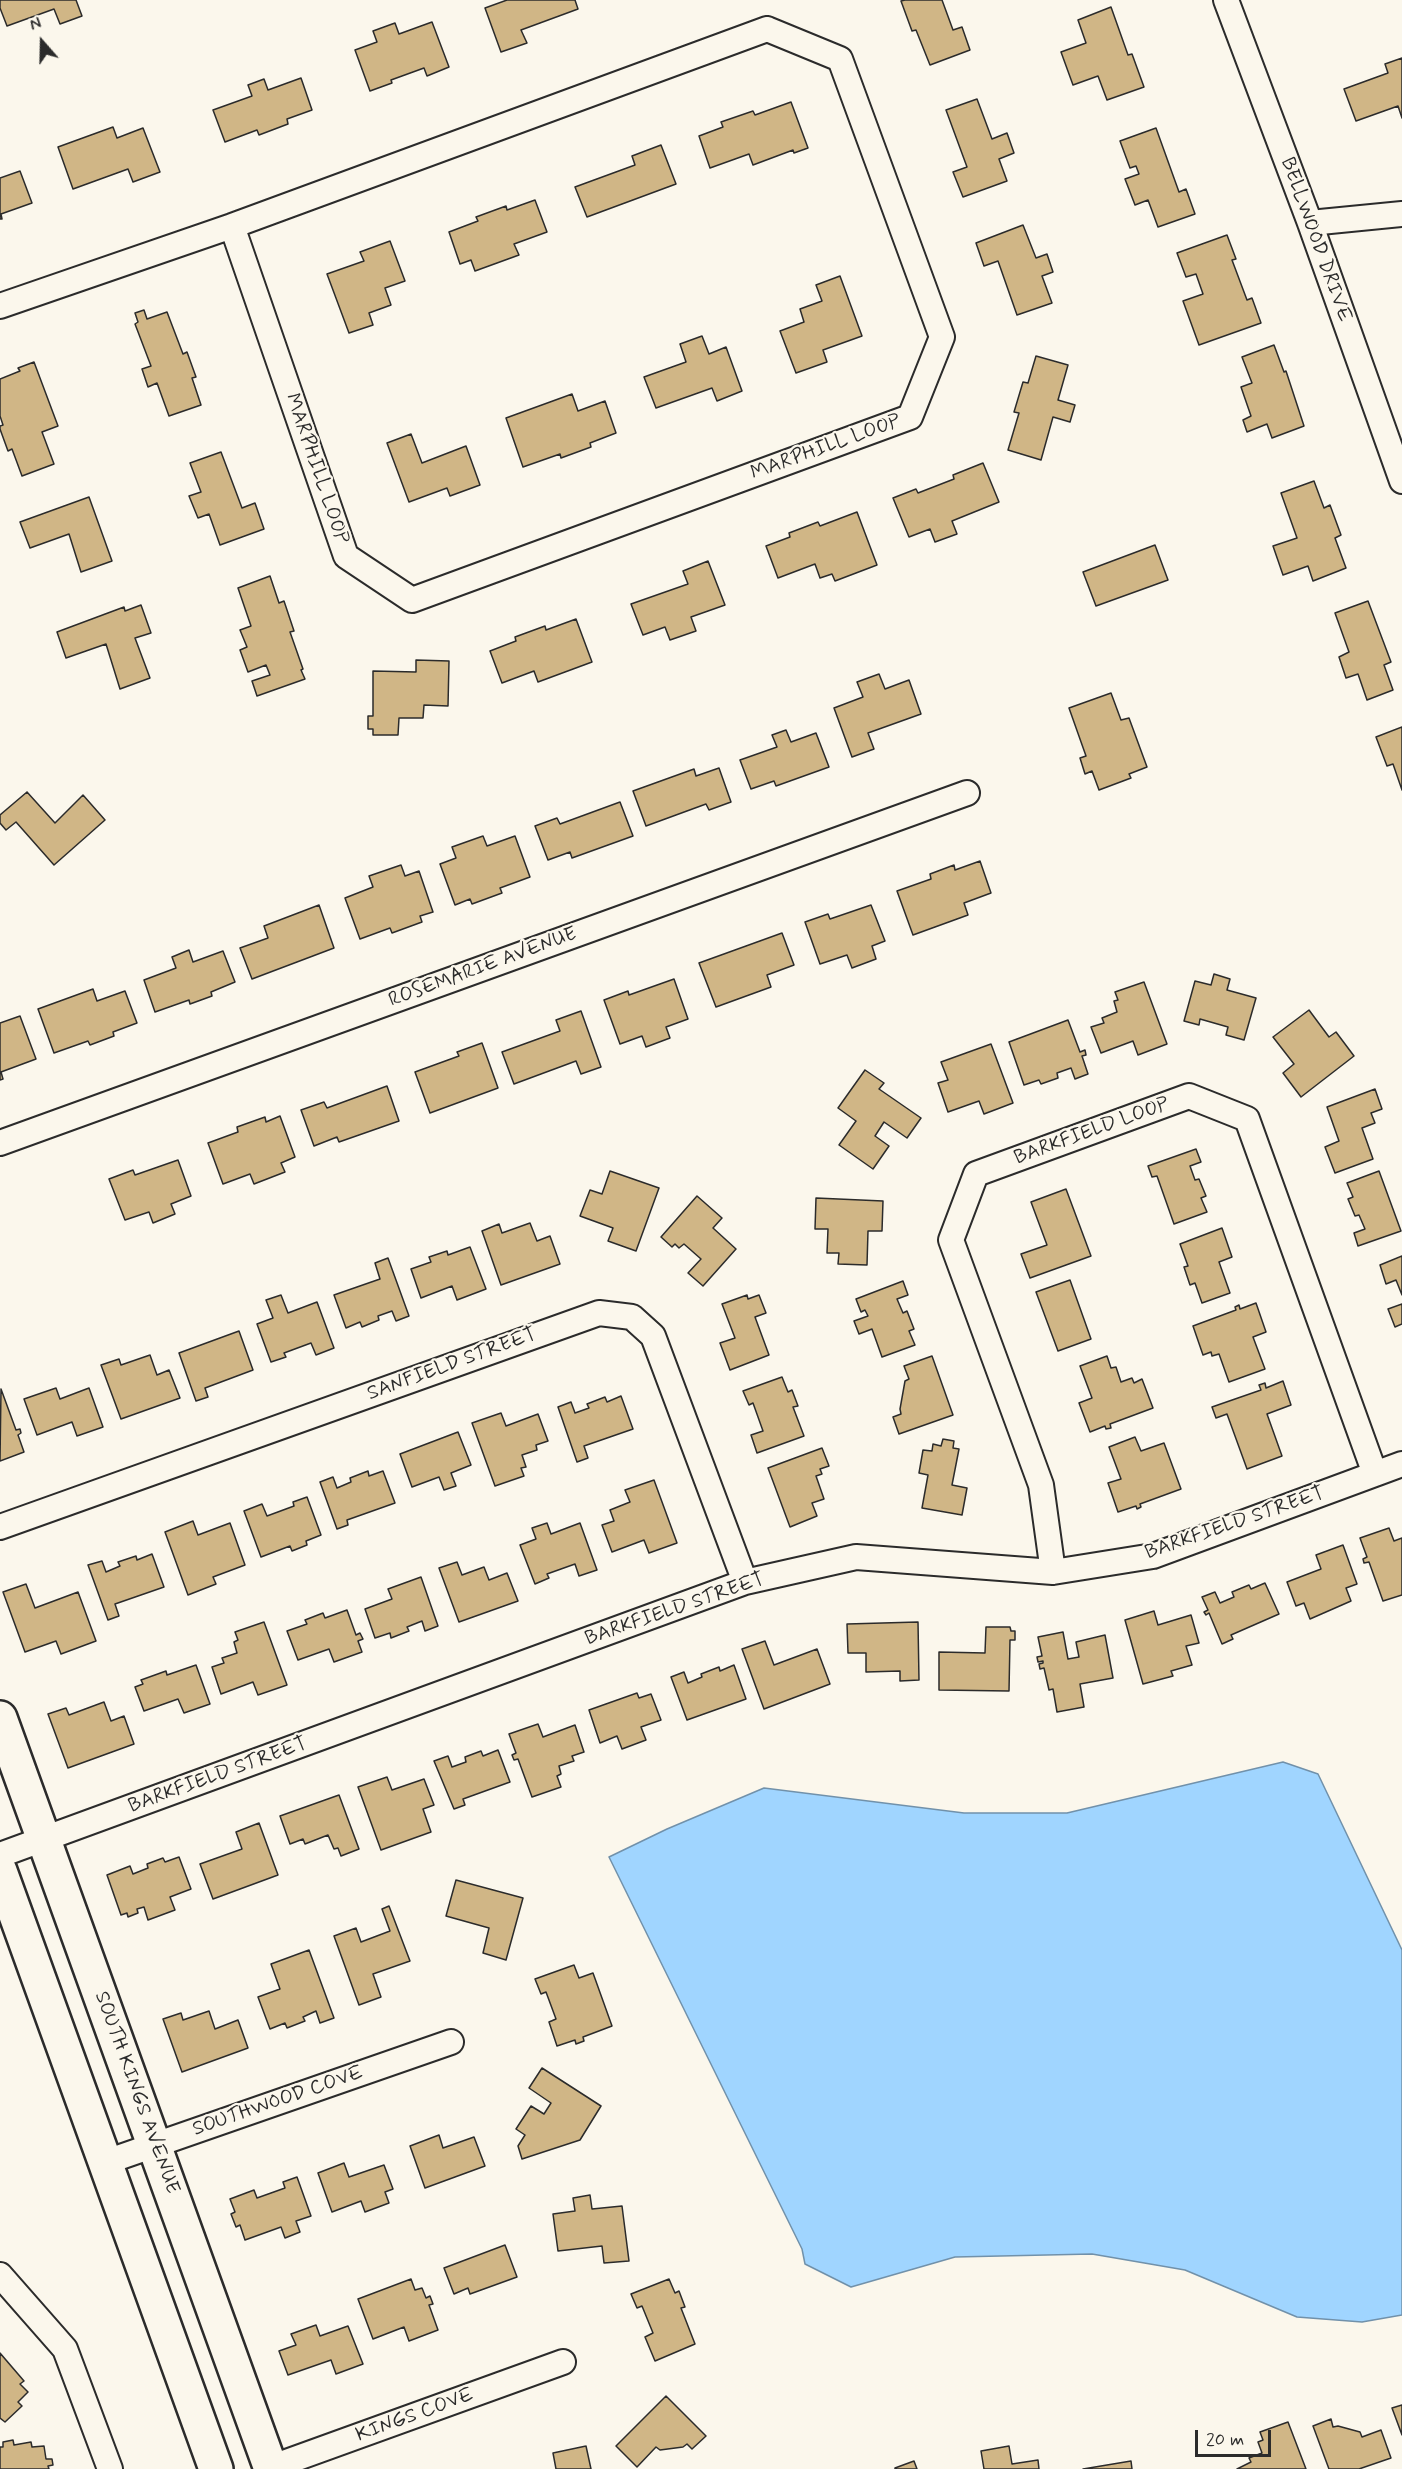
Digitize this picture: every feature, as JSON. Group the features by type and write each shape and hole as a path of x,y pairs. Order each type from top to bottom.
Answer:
{"main road":[{"name":"SOUTH KINGS AVENUE","path":"0,1718 155,2145 269,2469"},
{"path":"0,1871 216,2469"}],"street":[{"name":"BELLWOOD DRIVE","path":"1226,0 1310,223 1402,481"},
{"name":"MARPHILL LOOP","path":"0,306 232,226 767,29 840,59 942,337 910,417 412,600 346,556 232,226"},
{"path":"1310,223 1402,214"},
{"name":"ROSEMARIE AVENUE","path":"0,1143 967,793"},
{"name":"BARKFIELD LOOP","path":"1053,1572 1041,1485 951,1240 976,1174 1189,1096 1247,1119 1375,1474"},
{"name":"SANFIELD STREET","path":"0,1527 599,1312 632,1317 653,1336 745,1582"},
{"name":"BARKFIELD STREET","path":"0,1855 745,1582 856,1557 1053,1572 1153,1556 1402,1464"},
{"name":"SOUTHWOOD COVE","path":"106,2162 451,2042"},
{"path":"0,2275 65,2349 110,2469"},
{"name":"KINGS COVE","path":"269,2469 563,2362"}],"water":[{"path":"1283,1762 1318,1774 1402,1950 1402,2315 1362,2322 1297,2317 1185,2270 1092,2254 955,2257 851,2287 805,2264 802,2249 609,1857 667,1829 764,1788 964,1813 1067,1813"}],"building":[{"path":"0,0 76,0 82,16 60,24 54,9 7,26 0,8"},
{"path":"507,0 575,0 578,9 521,30 527,43 501,52 485,8"},
{"path":"942,0 953,30 962,27 970,50 930,65 916,30 912,31 901,1"},
{"path":"1111,7 1128,55 1132,54 1144,87 1107,100 1098,76 1073,85 1061,52 1086,43 1078,20"},
{"path":"432,22 449,67 427,76 424,68 391,80 392,83 370,91 355,50 377,42 373,31 395,23 399,34"},
{"path":"1402,58 1402,118 1398,106 1356,121 1344,89 1388,73 1385,64"},
{"path":"301,78 312,110 287,119 288,124 259,135 257,130 225,142 213,110 252,96 248,85 264,79 268,90"},
{"path":"977,99 992,139 1007,133 1014,153 999,159 1007,181 963,197 953,172 967,167 946,110"},
{"path":"791,102 808,148 794,153 793,150 753,165 749,154 710,168 699,136 723,127 721,122 753,111 755,115"},
{"path":"113,127 117,138 143,128 160,172 133,182 128,169 73,189 58,147"},
{"path":"1156,128 1179,192 1186,189 1195,214 1158,227 1148,200 1135,205 1125,179 1139,174 1136,166 1130,168 1120,141"},
{"path":"661,145 676,184 587,217 575,187 635,165 632,156"},
{"path":"20,171 32,203 1,214 2,219 0,219 0,178"},
{"path":"535,200 547,232 514,244 519,255 475,271 471,260 460,264 449,232 478,221 476,217 506,206 507,210"},
{"path":"1023,225 1036,258 1047,254 1053,272 1042,276 1052,303 1017,315 998,261 984,266 976,243"},
{"path":"1227,235 1236,259 1232,260 1247,300 1252,298 1261,323 1199,345 1183,301 1203,294 1196,274 1186,277 1177,253"},
{"path":"390,241 405,281 385,288 391,305 369,313 373,325 349,333 327,274 364,261 360,252"},
{"path":"840,276 862,336 823,350 827,362 796,373 780,331 804,322 800,309 822,301 816,285"},
{"path":"144,310 147,319 167,312 183,354 187,352 196,377 192,378 201,405 169,416 157,383 148,387 142,369 151,366 135,324 138,322 135,313"},
{"path":"702,336 709,354 726,347 742,391 717,401 712,388 656,408 644,377 686,362 680,344"},
{"path":"1274,345 1284,372 1286,371 1304,426 1272,438 1267,424 1247,432 1243,420 1251,416 1241,387 1252,383 1242,357"},
{"path":"1036,356 1068,365 1058,400 1075,405 1070,422 1053,417 1041,460 1008,450 1019,413 1014,412 1023,382 1028,383"},
{"path":"34,362 58,426 42,432 54,464 22,476 12,449 8,451 0,429 3,425 0,416 0,379"},
{"path":"572,394 578,411 605,401 616,433 590,443 591,447 561,458 560,454 523,467 506,418"},
{"path":"411,434 422,463 466,446 480,485 450,496 447,488 409,502 387,443"},
{"path":"221,452 242,508 255,503 264,529 220,545 209,514 198,518 189,496 201,492 190,463"},
{"path":"983,463 999,502 952,521 957,534 935,542 930,529 909,537 893,498 916,489 918,493 954,479 953,475"},
{"path":"1314,481 1324,508 1330,505 1341,535 1335,538 1346,568 1313,581 1308,566 1283,575 1273,546 1297,538 1281,493"},
{"path":"89,497 112,561 81,572 69,534 30,548 20,522"},
{"path":"857,512 877,565 835,581 832,574 820,578 815,564 778,578 766,546 790,537 789,533 818,522 820,526"},
{"path":"1155,545 1168,580 1096,606 1083,572"},
{"path":"708,561 725,605 691,617 696,631 670,640 665,627 643,635 631,604 688,584 683,571"},
{"path":"270,576 279,603 284,601 294,631 290,632 305,679 257,696 252,681 270,675 266,665 248,672 240,650 247,647 240,630 251,626 238,588"},
{"path":"1368,601 1391,662 1384,665 1393,690 1367,700 1358,674 1346,678 1339,657 1349,652 1335,613"},
{"path":"141,605 151,633 135,638 150,678 120,689 106,644 66,658 57,632 124,607 125,611"},
{"path":"576,619 592,662 538,682 534,671 502,683 490,651 516,641 515,637 545,626 546,630"},
{"path":"416,660 449,661 448,706 424,705 423,718 399,718 398,735 373,735 373,729 368,729 368,716 373,716 373,671 416,672"},
{"path":"879,674 885,689 909,680 921,714 868,733 874,749 852,757 834,708 863,697 857,682"},
{"path":"1111,693 1121,720 1129,718 1147,767 1129,774 1131,778 1099,790 1092,771 1085,774 1080,758 1086,756 1069,708"},
{"path":"1402,727 1402,790 1393,764 1387,766 1376,737"},
{"path":"786,730 791,742 816,733 829,767 776,786 774,781 751,789 740,760 777,747 772,735"},
{"path":"719,768 731,802 709,810 706,804 646,826 633,791 694,769 696,776"},
{"path":"27,792 55,823 83,795 105,820 54,865 16,822 6,830 0,823 0,815"},
{"path":"620,802 633,836 572,858 570,852 548,860 535,826 557,818 560,824"},
{"path":"483,836 487,846 515,836 530,877 500,888 502,893 472,904 470,899 455,905 440,864 456,858 452,847"},
{"path":"980,861 991,893 964,903 968,915 913,935 897,891 931,879 930,874 954,865 955,870"},
{"path":"401,865 405,876 419,871 433,912 420,916 422,922 392,933 390,928 360,939 345,898 373,887 369,876"},
{"path":"319,905 334,948 252,979 240,948 268,938 264,926"},
{"path":"871,905 885,941 872,946 876,959 852,968 847,955 820,964 805,922 828,914 830,919"},
{"path":"782,933 794,965 767,975 771,987 716,1007 699,963"},
{"path":"189,950 193,962 223,951 235,982 211,992 212,996 190,1004 189,1000 155,1012 144,980 176,968 172,957"},
{"path":"1214,974 1230,979 1227,990 1256,998 1244,1040 1226,1035 1228,1027 1200,1019 1199,1025 1184,1021 1195,981 1211,985"},
{"path":"674,979 688,1019 666,1027 670,1038 646,1047 642,1036 620,1044 604,1000 628,991 629,995"},
{"path":"1144,982 1167,1044 1138,1055 1133,1041 1101,1053 1091,1027 1104,1023 1102,1018 1117,1012 1114,1001 1118,1000 1115,992"},
{"path":"93,989 97,1001 125,991 137,1023 113,1032 114,1036 90,1045 88,1041 54,1053 38,1009"},
{"path":"1309,1010 1329,1037 1336,1032 1354,1056 1301,1097 1283,1073 1294,1064 1273,1037"},
{"path":"581,1011 601,1067 581,1074 576,1061 514,1084 502,1052 560,1031 556,1020"},
{"path":"20,1016 36,1059 1,1072 3,1079 0,1080 0,1023"},
{"path":"1068,1020 1080,1052 1085,1050 1086,1055 1082,1056 1088,1074 1075,1079 1071,1068 1057,1073 1058,1078 1041,1084 1039,1080 1024,1085 1009,1042"},
{"path":"482,1043 498,1088 430,1113 415,1072 459,1056 457,1052"},
{"path":"991,1044 1013,1103 984,1114 979,1101 948,1112 938,1083 948,1080 941,1062"},
{"path":"865,1070 884,1083 879,1089 921,1118 907,1138 884,1122 875,1136 889,1146 873,1169 839,1145 856,1121 838,1108"},
{"path":"387,1086 399,1121 339,1142 337,1137 314,1146 301,1110 324,1102 327,1108"},
{"path":"1375,1089 1382,1109 1371,1113 1375,1123 1362,1128 1373,1159 1335,1173 1325,1147 1339,1141 1327,1107"},
{"path":"280,1116 295,1157 281,1163 285,1172 254,1184 250,1174 223,1184 208,1143 238,1132 237,1127 265,1117 266,1122"},
{"path":"1196,1149 1201,1162 1190,1166 1195,1180 1199,1179 1206,1196 1201,1198 1207,1212 1174,1224 1157,1176 1152,1177 1148,1166"},
{"path":"178,1160 191,1196 171,1204 175,1214 153,1223 149,1212 125,1220 109,1179 133,1170 135,1175"},
{"path":"610,1171 659,1188 636,1251 608,1241 613,1228 580,1216 590,1190 602,1194"},
{"path":"1379,1171 1401,1231 1358,1246 1354,1233 1365,1229 1359,1215 1355,1216 1348,1199 1353,1197 1347,1183"},
{"path":"1066,1189 1091,1256 1030,1278 1021,1254 1047,1245 1031,1202"},
{"path":"697,1196 722,1218 713,1228 736,1249 703,1286 688,1273 701,1259 684,1244 679,1248 675,1244 672,1247 661,1237"},
{"path":"816,1198 883,1201 882,1231 868,1231 867,1265 838,1264 839,1253 827,1253 828,1229 815,1229"},
{"path":"530,1223 537,1241 550,1236 560,1264 501,1285 482,1231 499,1224 502,1233"},
{"path":"1222,1228 1232,1257 1219,1262 1230,1293 1202,1303 1195,1283 1190,1285 1184,1267 1188,1266 1180,1244"},
{"path":"470,1247 486,1289 457,1300 452,1286 421,1298 411,1269 431,1262 429,1257 447,1251 448,1255"},
{"path":"1402,1256 1402,1295 1396,1280 1386,1284 1380,1265"},
{"path":"388,1258 409,1316 396,1321 392,1311 378,1316 379,1320 362,1327 360,1322 346,1328 334,1295 380,1279 375,1263"},
{"path":"1070,1280 1091,1339 1058,1351 1036,1292"},
{"path":"903,1281 908,1295 897,1299 903,1313 907,1311 914,1329 909,1331 915,1345 882,1357 872,1329 859,1334 854,1321 868,1316 865,1310 861,1312 856,1299"},
{"path":"281,1295 288,1313 317,1302 334,1348 316,1355 311,1343 284,1353 286,1357 271,1362 257,1324 273,1318 266,1300"},
{"path":"747,1295 748,1299 759,1295 766,1313 755,1317 769,1355 730,1370 720,1343 735,1338 722,1304"},
{"path":"1256,1303 1266,1332 1253,1337 1265,1369 1229,1382 1219,1354 1212,1356 1211,1352 1203,1355 1193,1326 1236,1310 1235,1307 1239,1305 1240,1309"},
{"path":"1402,1304 1402,1324 1395,1327 1388,1309"},
{"path":"239,1331 253,1370 205,1388 208,1397 196,1401 179,1353"},
{"path":"150,1355 157,1375 169,1370 180,1398 121,1419 101,1365 119,1359 121,1365"},
{"path":"932,1356 953,1415 899,1434 893,1417 901,1414 905,1381 909,1379 904,1366"},
{"path":"1107,1356 1111,1368 1116,1367 1121,1382 1132,1378 1134,1383 1142,1379 1153,1408 1110,1424 1111,1428 1106,1429 1105,1426 1090,1432 1079,1403 1092,1398 1080,1366"},
{"path":"782,1377 788,1392 792,1390 798,1406 793,1407 804,1436 757,1453 751,1435 763,1431 753,1403 749,1405 743,1391"},
{"path":"1283,1381 1291,1405 1267,1414 1282,1456 1247,1469 1227,1414 1216,1418 1212,1407 1261,1390 1259,1385 1265,1383 1266,1388"},
{"path":"56,1388 60,1399 89,1388 103,1427 77,1436 72,1422 37,1435 24,1399"},
{"path":"1,1389 16,1430 20,1429 21,1433 18,1435 24,1452 0,1461"},
{"path":"621,1396 633,1429 584,1446 588,1458 577,1462 558,1407 571,1402 575,1413 589,1408 587,1404 605,1397 607,1402"},
{"path":"501,1413 506,1426 538,1414 548,1441 536,1445 537,1450 522,1455 526,1467 521,1468 524,1476 495,1486 472,1423"},
{"path":"458,1432 471,1465 451,1473 456,1486 444,1490 439,1477 412,1487 400,1454"},
{"path":"1135,1437 1141,1451 1164,1443 1181,1489 1140,1504 1141,1507 1137,1509 1136,1506 1118,1512 1108,1483 1121,1479 1109,1447"},
{"path":"943,1439 954,1441 953,1448 959,1449 952,1485 967,1488 962,1515 922,1508 928,1475 919,1473 923,1450 932,1451 933,1444 941,1446"},
{"path":"822,1448 829,1466 820,1469 822,1474 816,1476 824,1499 812,1503 817,1516 790,1527 768,1468"},
{"path":"368,1471 369,1476 383,1471 395,1503 347,1520 348,1525 337,1529 320,1482 333,1477 337,1488 351,1482 350,1478"},
{"path":"654,1480 677,1543 649,1553 644,1540 612,1552 602,1525 614,1521 610,1510 630,1502 625,1490"},
{"path":"307,1497 321,1535 306,1541 307,1545 292,1551 290,1546 261,1557 244,1511 262,1504 267,1516 294,1506 293,1502"},
{"path":"193,1521 198,1535 230,1523 245,1565 213,1577 216,1584 188,1595 165,1532"},
{"path":"547,1523 551,1534 580,1523 597,1570 579,1576 575,1564 547,1574 549,1578 535,1584 520,1545 536,1539 532,1528"},
{"path":"1389,1528 1394,1541 1402,1538 1402,1595 1383,1601 1369,1562 1364,1563 1363,1559 1367,1557 1360,1538"},
{"path":"1343,1545 1357,1584 1346,1588 1351,1601 1310,1619 1304,1603 1296,1606 1287,1582 1321,1569 1316,1555"},
{"path":"152,1554 164,1587 115,1604 119,1616 108,1620 88,1565 102,1561 106,1572 120,1566 118,1562 136,1556 137,1560"},
{"path":"457,1562 462,1575 484,1567 489,1580 507,1573 518,1601 459,1622 439,1568"},
{"path":"421,1577 438,1626 425,1631 422,1621 407,1627 409,1631 391,1638 390,1633 375,1638 365,1609 392,1599 388,1589"},
{"path":"1265,1583 1279,1614 1231,1635 1233,1639 1222,1644 1209,1613 1206,1615 1204,1612 1208,1610 1202,1597 1215,1592 1220,1603 1234,1597 1232,1592 1249,1585 1251,1589"},
{"path":"26,1584 35,1608 78,1592 96,1641 61,1654 56,1641 25,1652 3,1592"},
{"path":"347,1610 356,1635 360,1633 363,1639 358,1641 362,1652 334,1662 329,1649 298,1660 287,1631 307,1624 305,1620 323,1613 325,1618"},
{"path":"1154,1611 1158,1625 1191,1615 1199,1643 1186,1646 1192,1665 1171,1671 1173,1676 1143,1684 1125,1620"},
{"path":"264,1622 287,1685 258,1695 253,1682 221,1694 212,1667 224,1663 222,1658 237,1653 234,1642 238,1640 235,1632"},
{"path":"918,1622 919,1680 900,1681 900,1671 866,1672 866,1653 848,1653 847,1624"},
{"path":"986,1627 1010,1627 1011,1631 1015,1631 1015,1640 1010,1640 1009,1691 939,1690 939,1652 985,1653"},
{"path":"1063,1632 1068,1659 1079,1657 1076,1642 1105,1635 1113,1678 1080,1684 1084,1707 1057,1712 1053,1689 1049,1690 1044,1668 1040,1669 1039,1664 1043,1661 1038,1662 1037,1657 1042,1656 1038,1637"},
{"path":"765,1641 774,1665 817,1649 830,1684 764,1709 742,1649"},
{"path":"196,1665 210,1704 184,1713 178,1699 144,1711 135,1687 143,1684 141,1680 166,1671 167,1675"},
{"path":"734,1665 746,1699 687,1720 671,1677 684,1672 688,1683 702,1677 701,1674 719,1667 720,1671"},
{"path":"637,1693 639,1698 651,1694 661,1720 641,1727 646,1740 622,1749 617,1736 600,1743 589,1710"},
{"path":"104,1702 111,1721 124,1716 134,1744 68,1768 48,1714 66,1708 69,1715"},
{"path":"538,1724 543,1737 575,1725 584,1752 572,1756 574,1761 559,1766 561,1774 557,1776 561,1787 532,1797 518,1759 514,1760 512,1755 516,1753 509,1734"},
{"path":"498,1750 510,1782 463,1799 465,1805 454,1809 434,1761 448,1756 452,1767 466,1762 465,1757 481,1751 483,1756"},
{"path":"387,1777 392,1790 424,1779 434,1805 423,1809 431,1832 381,1850 358,1787"},
{"path":"339,1795 359,1849 341,1856 338,1848 334,1849 328,1835 305,1844 303,1839 290,1844 280,1816"},
{"path":"259,1823 278,1875 213,1899 200,1864 242,1849 236,1832"},
{"path":"179,1857 191,1889 170,1897 175,1910 148,1920 144,1907 137,1909 138,1913 128,1917 127,1913 121,1915 107,1875 130,1866 133,1874 148,1868 147,1864 163,1858 165,1862"},
{"path":"456,1880 523,1898 506,1960 483,1953 489,1928 446,1916"},
{"path":"389,1906 410,1961 373,1974 381,1997 359,2005 334,1936 356,1928 361,1942 390,1931 382,1909"},
{"path":"309,1950 334,2018 320,2023 316,2011 303,2017 305,2021 287,2028 285,2023 270,2029 258,1997 280,1989 271,1964"},
{"path":"574,1965 579,1978 593,1973 612,2026 583,2037 584,2041 576,2044 575,2040 557,2046 549,2022 556,2019 546,1992 541,1994 535,1979"},
{"path":"209,2011 215,2029 238,2020 248,2048 182,2072 163,2019 181,2013 183,2020"},
{"path":"542,2068 601,2106 580,2140 522,2159 518,2146 525,2135 516,2129 531,2106 544,2114 551,2103 529,2088"},
{"path":"439,2135 443,2148 474,2137 485,2166 425,2188 410,2146"},
{"path":"344,2163 349,2177 384,2165 393,2189 385,2192 389,2203 365,2212 361,2201 332,2212 318,2173"},
{"path":"297,2177 311,2216 296,2221 300,2232 285,2238 281,2227 245,2240 240,2225 236,2227 231,2214 235,2212 230,2199 254,2190 257,2198 285,2188 283,2182"},
{"path":"590,2195 592,2209 622,2206 629,2261 604,2263 602,2246 558,2251 553,2214 575,2211 573,2198"},
{"path":"505,2245 517,2277 470,2294 468,2288 454,2294 444,2268"},
{"path":"411,2279 415,2290 422,2288 426,2298 430,2296 433,2304 429,2305 438,2330 409,2341 404,2327 373,2339 358,2299"},
{"path":"669,2279 675,2293 679,2291 685,2307 681,2308 695,2344 655,2361 645,2337 653,2333 642,2306 637,2308 631,2294"},
{"path":"316,2325 320,2336 348,2326 363,2364 336,2374 331,2360 288,2375 279,2351 296,2345 291,2334"},
{"path":"0,2353 24,2381 20,2384 28,2392 18,2402 22,2406 5,2422 0,2418"},
{"path":"666,2396 706,2436 692,2449 687,2444 683,2447 660,2450 656,2447 637,2467 616,2446"},
{"path":"1402,2405 1402,2435 1392,2408"},
{"path":"1331,2419 1333,2427 1338,2426 1360,2432 1362,2437 1381,2430 1391,2458 1359,2469 1329,2469 1313,2426"},
{"path":"1288,2422 1306,2469 1237,2469 1251,2462 1249,2458 1262,2453 1258,2442 1263,2440 1260,2432"},
{"path":"13,2440 14,2445 31,2442 32,2447 44,2446 46,2459 52,2459 53,2465 48,2466 49,2469 0,2469 0,2447 3,2447 3,2442"},
{"path":"586,2446 591,2469 556,2469 553,2453"},
{"path":"1009,2446 1012,2464 1038,2460 1039,2469 984,2469 981,2451"},
{"path":"914,2461 917,2469 895,2469 895,2468"},
{"path":"1131,2461 1132,2469 1083,2469"}]}
